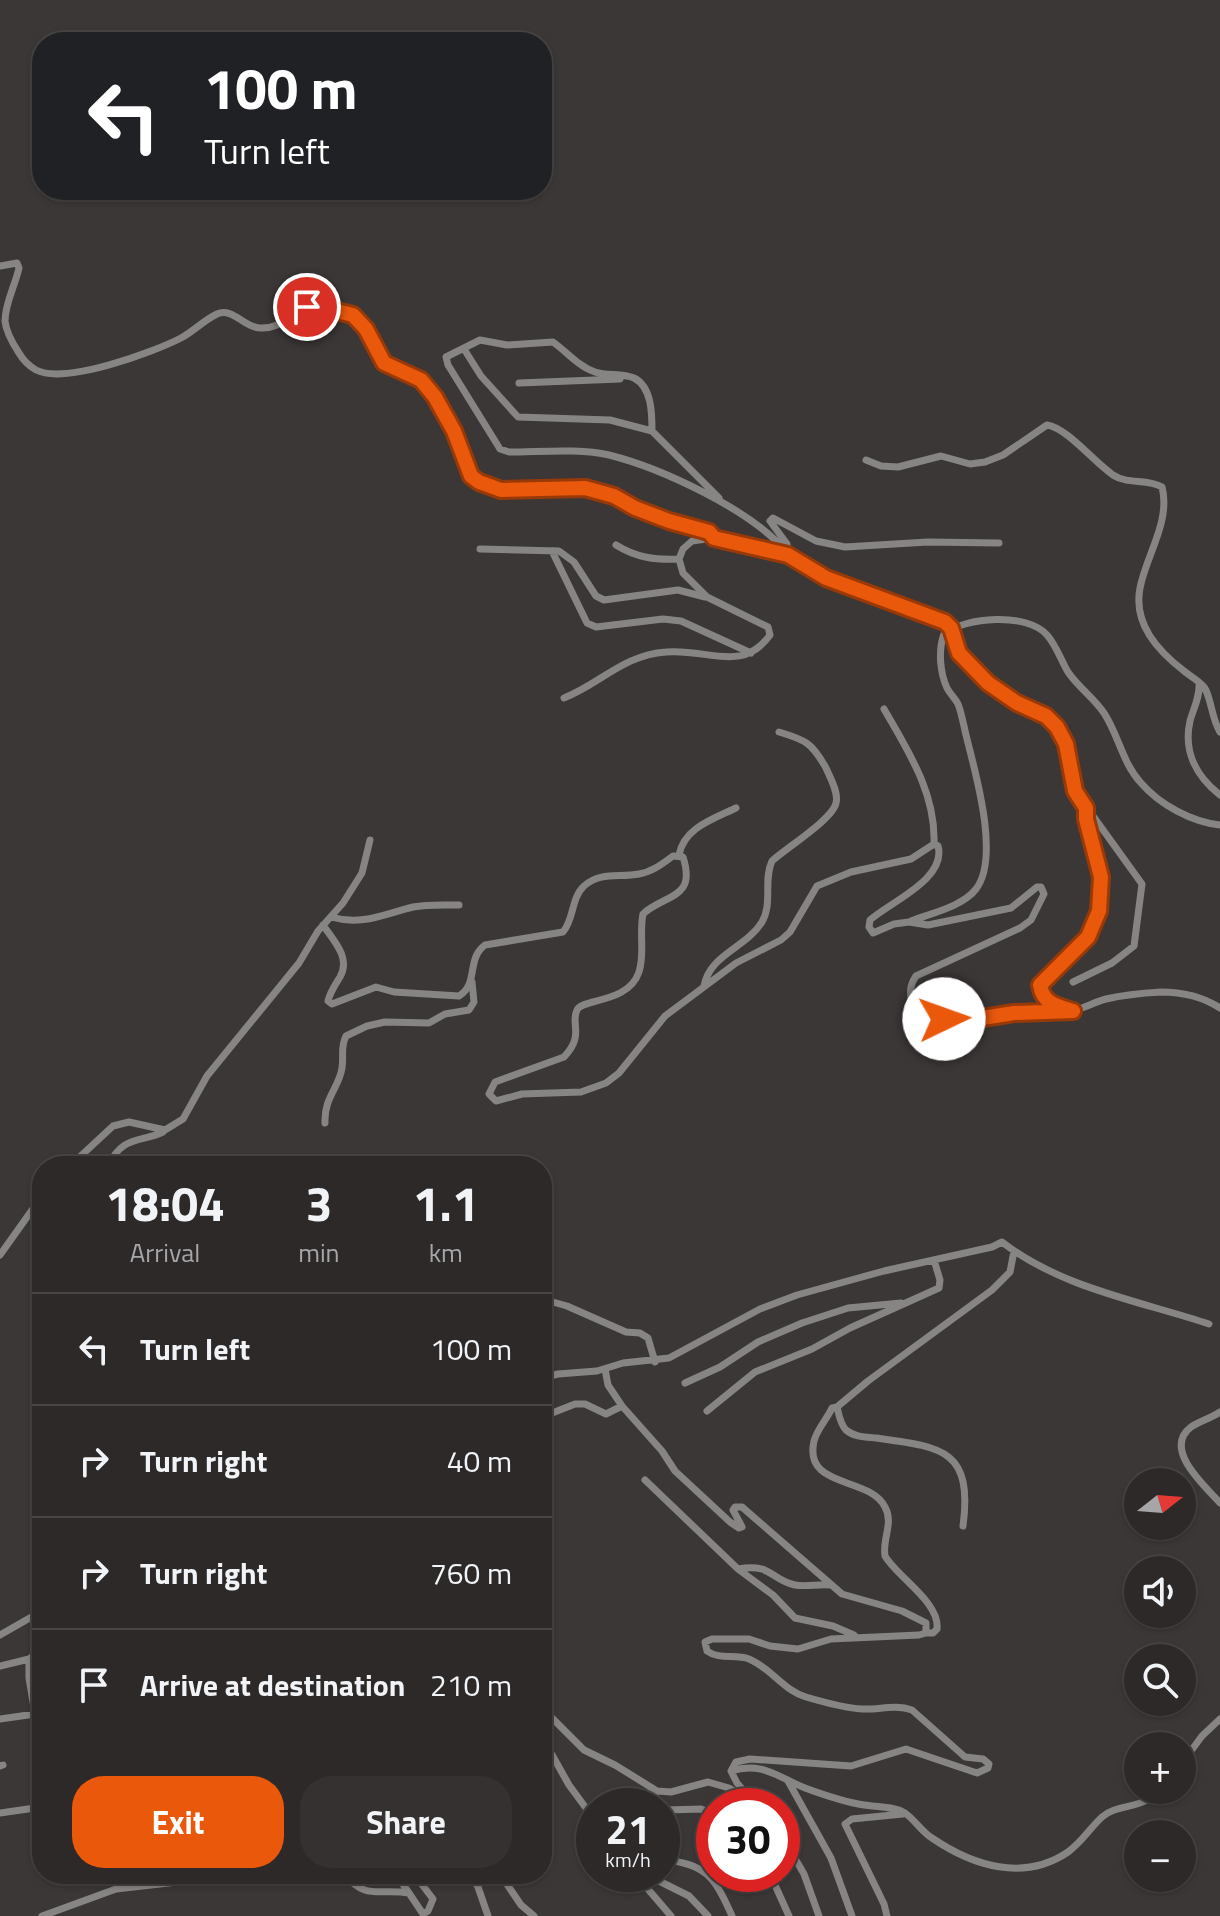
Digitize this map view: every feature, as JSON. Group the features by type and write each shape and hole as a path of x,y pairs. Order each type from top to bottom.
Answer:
{"street":[{"path":"0,266 13,262 19,268 6,308 5,324 23,360 38,371 59,374 112,364 183,337 219,313 231,314 258,328 266,328 307,307 338,310 353,315 366,329 384,363 421,380 435,397 454,431 471,476 479,482 501,490 585,488 614,496 669,521 709,532 714,538"},
{"path":"652,431 652,410 645,388 634,378 596,373 553,342 507,345 480,340 446,357 500,449 607,454 721,501"},
{"path":"464,349 481,376 518,417 610,420 652,431 721,501 778,542 788,555"},
{"path":"519,383 634,378"},
{"path":"866,460 881,466 898,467 941,456 970,464 985,462 1003,455 1047,425 1058,427 1090,458 1117,478 1128,482 1156,483 1162,487 1165,497 1158,531 1139,590 1140,615 1159,651 1205,688 1212,719 1220,732"},
{"path":"788,555 787,544 770,521 773,518 816,541 845,547 928,542 999,543"},
{"path":"707,597 683,573 679,559 683,549 692,541 714,538 788,555 826,578 945,622 951,628 959,653 988,683 1017,703 1046,716 1057,727 1066,744 1075,791 1142,884 1134,946 1112,963 1073,982"},
{"path":"616,545 629,553 654,560 679,559"},
{"path":"480,549 559,551 574,562 596,596 604,600 678,590 707,597 768,627 770,635 762,646 745,657 666,652 643,657 621,664 564,698"},
{"path":"552,551 587,623 596,627 663,619 681,621 751,653"},
{"path":"934,844 938,846 940,854 934,870 922,883 870,920 869,927 873,933 963,900 975,890 984,875 986,854 981,790 958,703 943,675 941,643 944,634 951,628 993,619 1034,626 1046,633 1068,672 1104,713 1125,763 1142,784 1185,815 1220,825"},
{"path":"1199,683 1197,704 1190,722 1189,748 1195,768 1207,785 1220,795"},
{"path":"884,709 912,757 928,794 935,824 934,844"},
{"path":"704,986 706,974 731,949 754,934 763,920 768,909 769,868 772,861 828,817 836,804 836,794 828,772 814,747 802,739 779,732"},
{"path":"325,1123 330,1093 342,1071 341,1051 346,1036 385,1022 429,1023 445,1014 469,1010 474,1002 474,959 485,945 563,932 568,927 581,889 591,881 605,875 639,874 679,855 684,839 699,826 736,808"},
{"path":"1073,1011 1048,1003 1041,994 1040,985 1088,937 1099,911 1101,877 1086,808"},
{"path":"114,1156 140,1137 165,1130 183,1119 207,1076 299,963 323,925 343,903 362,873 370,840"},
{"path":"679,855 683,857 687,871 686,883 667,902 643,914 639,973 609,1000 578,1007 575,1013 576,1037 571,1050 564,1057 495,1082 490,1099 496,1101 522,1094 581,1092 606,1083 619,1073 665,1016 736,963 781,940 790,932 817,886 851,872 911,859 934,844"},
{"path":"909,922 928,925 1011,908 1037,887 1041,887 1044,894 1031,920 1020,928 916,976 911,983 910,995 916,1007 944,1019 970,1020 1014,1013 1073,1011 1106,999 1166,992 1209,1001 1220,1008"},
{"path":"331,917 348,922 361,921 415,907 459,905"},
{"path":"323,925 344,959 343,972 329,994 328,1001 332,1004 376,987 394,992 459,996 467,991 472,981"},
{"path":"81,1156 113,1126 129,1122 165,1130"},
{"path":"0,1255 32,1210"},
{"path":"552,1376 669,1358 760,1309 797,1295 1002,1242 1063,1278 1209,1324"},
{"path":"741,1788 731,1771 732,1765 742,1760 851,1766 906,1749 963,1770 977,1773 988,1768 987,1761 965,1757 912,1710 901,1706 861,1709 808,1698 787,1689 755,1662 743,1657 713,1655 704,1644 712,1639 749,1639 770,1646 798,1649 831,1639 933,1633 938,1627 934,1612 885,1556 889,1524 888,1512 882,1501 867,1489 825,1475 815,1460 815,1437 832,1408 992,1290 1010,1272 1014,1251"},
{"path":"707,1411 755,1372 812,1349 850,1328 939,1288 934,1260"},
{"path":"552,1302 626,1332 640,1333 648,1338 655,1362"},
{"path":"685,1383 720,1367 758,1342 802,1323 848,1308 907,1302"},
{"path":"605,1369 608,1385 622,1406 662,1451 675,1471 730,1522 742,1527 733,1510 742,1507 842,1594 920,1618 926,1623 926,1633"},
{"path":"552,1413 575,1404 585,1404 606,1414 622,1406"},
{"path":"837,1407 844,1427 854,1435 935,1449 951,1460 960,1471 966,1491 963,1526"},
{"path":"1220,1412 1190,1428 1182,1438 1180,1448 1186,1462 1220,1503"},
{"path":"645,1480 738,1569 773,1595 795,1618 833,1626 863,1638"},
{"path":"738,1569 768,1570 796,1585 832,1585"},
{"path":"0,1635 32,1617"},
{"path":"0,1666 32,1657"},
{"path":"29,1659 32,1696"},
{"path":"0,1719 32,1714"},
{"path":"552,1718 584,1750 662,1793 700,1782 718,1783 726,1788"},
{"path":"1196,1744 1220,1719"},
{"path":"552,1755 576,1795"},
{"path":"731,1771 747,1766 762,1768 840,1800 905,1813 929,1836 952,1851 994,1867 1018,1870 1041,1866 1067,1853 1087,1836 1102,1816 1137,1804"},
{"path":"788,1781 831,1858 852,1916"},
{"path":"0,1813 32,1808"},
{"path":"887,1916 845,1824 852,1819 905,1813"},
{"path":"680,1862 705,1870 732,1916"},
{"path":"800,1867 819,1916"},
{"path":"116,1889 119,1884"},
{"path":"42,1916 116,1889 160,1884"},
{"path":"353,1884 371,1892 409,1893"},
{"path":"403,1884 421,1913 428,1911 433,1899 423,1884"},
{"path":"476,1884 488,1916"},
{"path":"507,1884 521,1905 534,1916"},
{"path":"650,1892 671,1916"},
{"path":"680,1892 689,1896 708,1916"},
{"path":"778,1892 789,1916"}],"route":[{"path":"307,307 316,306 353,315 366,329 384,363 421,380 435,397 454,431 471,476 479,482 501,490 585,488 614,496 669,521 709,532 714,538 788,555 826,578 945,622 951,628 959,653 988,683 1017,703 1046,716 1057,727 1070,757 1075,791 1086,808 1101,877 1099,911 1088,937 1040,985 1041,994 1048,1003 1073,1011 1014,1013 970,1020 944,1019"}]}
